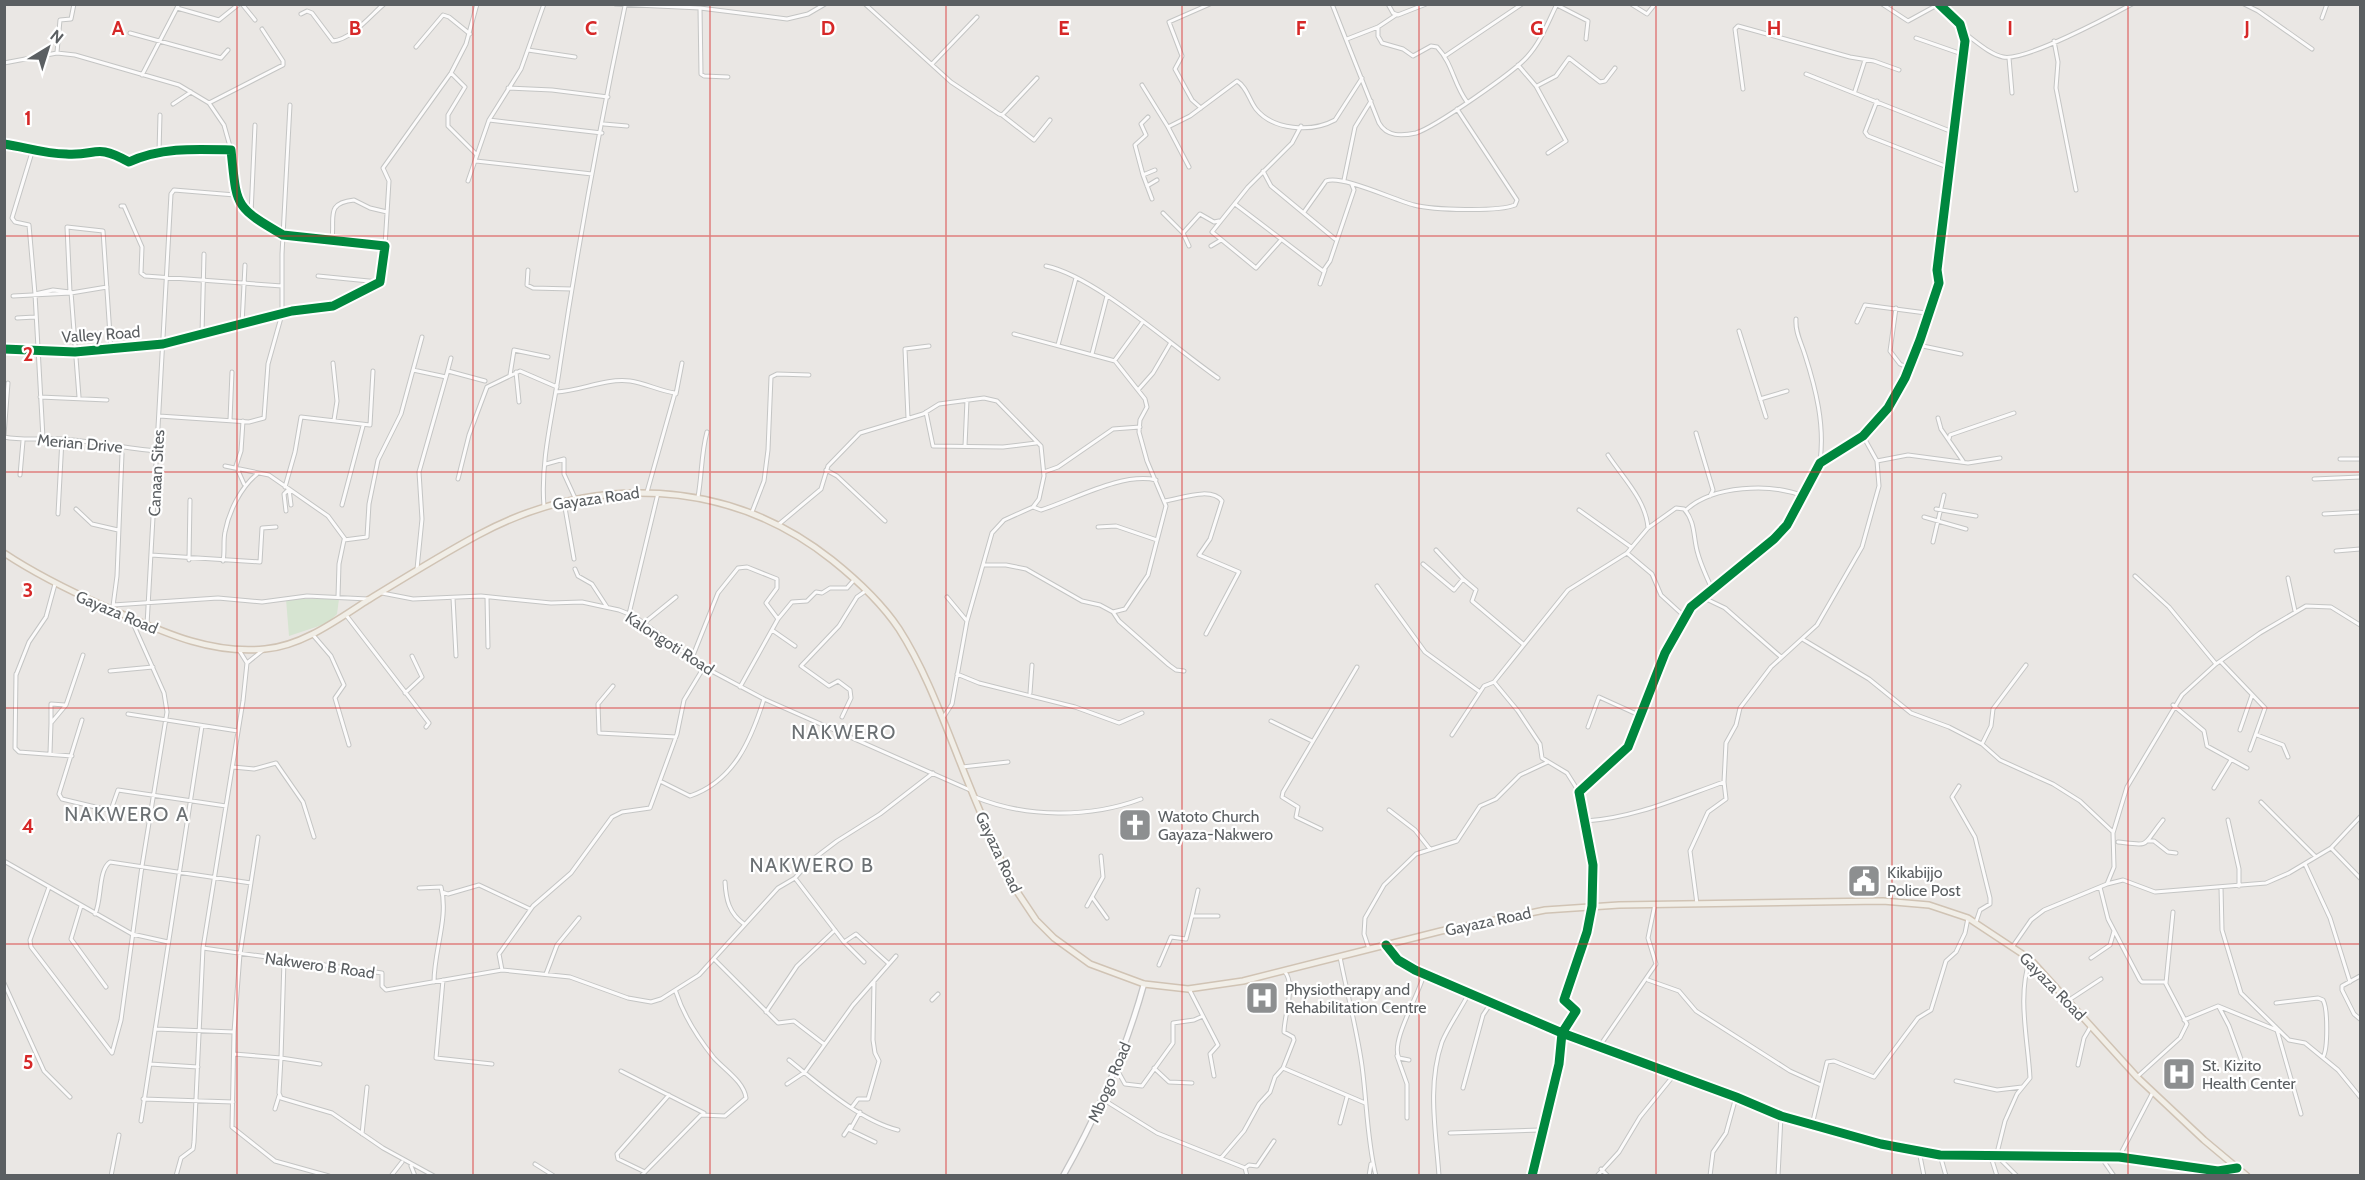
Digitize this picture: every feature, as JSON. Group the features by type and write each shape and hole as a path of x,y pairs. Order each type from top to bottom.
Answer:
{"main road":[{"name":"Gayaza Road","path":"4,553 55,584 189,642 218,649 265,649 312,634 476,536 544,506 575,498 659,491 698,497 752,512 778,525 816,547 867,590 904,639 942,718 1010,881 1036,920 1054,938 1084,961 1102,970 1144,984 1189,989 1217,987 1518,914 1592,906 1655,904 1899,901 1929,905 1968,918 2030,959 2137,1077 2154,1090 2204,1140 2247,1176"},
{"name":"Mbogo Road","path":"1063,1176 1104,1100 1144,984"}],"street":[{"path":"57,53 60,20 71,19 74,4"},
{"path":"142,75 178,6 219,20 241,4 255,20"},
{"path":"301,14 307,11 312,13 333,41 352,33 384,4"},
{"path":"318,276 380,282 386,246 389,181 383,168 451,73 470,34 477,4"},
{"path":"468,181 489,120 521,69 544,4"},
{"path":"615,4 682,6 787,18 808,14 825,4"},
{"path":"865,4 966,92 1002,115 1034,140 1050,120"},
{"path":"1202,108 1192,100 1175,69 1182,56 1169,22 1210,4"},
{"path":"1332,4 1382,128 1395,135 1420,131 1457,109 1518,65 1534,48 1557,5 1588,21 1586,39"},
{"path":"1388,4 1396,15"},
{"path":"1347,39 1378,27 1396,15 1426,4"},
{"path":"1445,56 1522,4"},
{"path":"1631,4 1647,14 1655,4"},
{"path":"1882,4 1908,21 1939,4 1957,22 1964,33 1990,51 2009,58 2054,41 2132,4"},
{"path":"2120,4 2122,10"},
{"path":"2244,4 2258,10 2312,49"},
{"path":"2322,18 2327,4"},
{"path":"544,506 546,464 572,289 592,174 604,124 626,6"},
{"path":"700,8 701,74 728,77"},
{"path":"416,47 443,15 470,34"},
{"path":"932,64 977,17"},
{"path":"1743,89 1735,29 1738,26 1899,70"},
{"path":"1378,27 1378,36 1382,43 1403,48 1413,56 1434,45 1454,70 1452,78 1467,102"},
{"path":"209,103 283,65 283,61 262,28"},
{"path":"130,33 221,58 228,50"},
{"path":"1820,463 1863,436 1888,408 1909,368 1939,283 1936,270 1955,133 1964,33"},
{"path":"1917,38 1962,54"},
{"path":"2054,41 2058,62 2056,88 2076,190"},
{"path":"528,50 575,57"},
{"path":"4,63 57,53 75,55 192,91 209,103 224,125 231,150 235,195 239,204 251,214 283,235 386,246"},
{"path":"1536,86 1556,76 1569,58 1600,82 1605,81 1615,68"},
{"path":"2009,58 2012,93"},
{"path":"1855,91 1865,60"},
{"path":"1518,65 1536,86 1566,141 1548,153"},
{"path":"451,73 465,87 448,116 448,126 477,155"},
{"path":"1806,74 1855,91 1955,133"},
{"path":"1002,115 1036,78"},
{"path":"1168,127 1202,108 1237,81 1242,85 1255,108 1268,120 1283,126 1333,121 1362,78"},
{"path":"1142,85 1189,166"},
{"path":"508,88 552,90 608,97"},
{"path":"173,104 192,91"},
{"path":"1344,180 1355,127 1371,101"},
{"path":"1877,101 1865,132 1868,136 1950,168"},
{"path":"159,416 243,421 262,421 264,418 268,364 282,314 283,235 290,105"},
{"path":"1304,212 1326,181 1344,180 1423,207 1499,209 1515,205 1515,197 1457,109"},
{"path":"159,152 160,115"},
{"path":"1148,117 1141,124 1146,135 1135,145 1152,199"},
{"path":"489,120 602,133"},
{"path":"604,124 627,126"},
{"path":"251,214 255,125"},
{"path":"1281,240 1258,268 1212,232 1263,171 1292,143 1301,126"},
{"path":"4,144 68,155 88,151 111,151 129,162 159,152 183,149 231,150"},
{"path":"33,148 12,218 15,222 29,225 43,438"},
{"path":"476,161 592,174"},
{"path":"1143,175 1155,170"},
{"path":"1263,171 1271,186 1335,240"},
{"path":"1147,186 1158,180"},
{"path":"1320,284 1354,190 1352,184"},
{"name":"Canaan Sites","path":"147,625 172,192 183,190 235,195"},
{"path":"332,240 332,212 339,204 354,200 370,208 387,212"},
{"path":"1235,204 1319,270 1325,270"},
{"path":"121,206 124,206 142,247 141,273 145,276 282,286"},
{"path":"1163,213 1183,233 1189,246"},
{"path":"1183,233 1200,214 1214,222 1219,221"},
{"path":"35,295 53,290 70,291 67,227"},
{"path":"67,227 103,231 111,350"},
{"path":"67,227 79,398"},
{"path":"1211,246 1221,240"},
{"path":"202,334 204,254"},
{"path":"242,324 245,265"},
{"path":"1046,266 1060,269 1107,296 1218,378"},
{"path":"528,270 527,285 533,288 572,289"},
{"path":"1058,345 1076,278"},
{"name":"Valley Road","path":"4,349 75,352 163,344 282,314 333,306 380,282"},
{"path":"13,296 107,287"},
{"path":"1092,354 1107,296"},
{"path":"1857,322 1865,305 1926,313"},
{"path":"1896,308 1890,351 1900,364 1909,368"},
{"path":"17,318 35,317"},
{"path":"1579,792 1628,747 1665,653 1685,617 1702,597 1774,539 1787,525 1820,463 1821,418 1806,356 1796,329 1796,319"},
{"path":"1115,361 1142,323"},
{"path":"1739,331 1766,417"},
{"path":"1014,333 1115,361 1138,390 1147,407 1140,427 1147,461 1166,509 1146,579 1125,609 1113,612"},
{"path":"345,539 367,538 369,504 378,460 401,414 422,337"},
{"path":"1138,390 1170,344"},
{"path":"1918,345 1961,354"},
{"path":"908,418 905,349 929,346"},
{"path":"510,375 514,350 548,357"},
{"path":"416,573 422,519 419,472 452,358"},
{"path":"333,363 337,401 334,420"},
{"path":"647,492 676,394 682,363"},
{"path":"414,370 446,377"},
{"path":"286,511 285,494 301,417 370,425 373,371"},
{"path":"448,371 485,381"},
{"path":"230,420 232,372"},
{"path":"458,479 484,390 516,372 526,373 557,387"},
{"path":"516,372 519,402"},
{"path":"752,512 764,482 771,410 771,376 777,374 809,375"},
{"path":"556,392 601,382 622,381 676,394"},
{"path":"4,436 8,383"},
{"path":"1760,399 1786,391"},
{"path":"40,397 107,400"},
{"path":"778,525 821,489 826,470 860,433 926,412 939,404 984,398 996,401 1010,411 1043,451 1044,472 1040,496 1033,507 1009,516 996,528 967,621 952,704 942,718"},
{"path":"965,447 967,400"},
{"path":"926,412 932,445 1003,447 1037,443"},
{"path":"1949,439 1950,435 2014,413"},
{"path":"1938,418 1941,429 1963,462"},
{"path":"243,421 241,451 236,466 244,484"},
{"path":"342,505 363,426"},
{"path":"1044,472 1058,468 1113,429 1140,427"},
{"path":"698,497 702,477 702,449 707,432"},
{"path":"1696,433 1712,480 1713,490 1709,497"},
{"name":"Merian Drive","path":"4,436 23,441 43,438 62,439 156,451"},
{"path":"1697,904 1690,851 1708,812 1726,799 1724,782 1726,743 1736,725 1740,708 1757,683 1817,625 1862,548 1879,486 1877,461 1863,436"},
{"path":"58,514 62,439"},
{"path":"20,475 23,441"},
{"path":"119,447 122,454 111,607 218,598 262,602 306,596 370,599"},
{"path":"1608,455 1634,491 1644,510 1648,528"},
{"path":"1877,461 1908,455 1963,462 2000,458"},
{"path":"546,464 564,459 564,474 575,498"},
{"path":"2340,459 2361,459"},
{"path":"225,466 269,475 328,516 345,539 339,564 338,597"},
{"path":"826,470 837,476 885,521"},
{"path":"223,561 225,532 244,484 257,474"},
{"path":"2314,479 2361,477"},
{"path":"1033,507 1041,510 1113,484 1143,478 1156,480"},
{"path":"1686,510 1698,501 1709,497 1749,488 1768,487 1803,496"},
{"path":"287,488 291,505"},
{"path":"629,614 659,491"},
{"path":"1164,501 1200,495 1215,495 1222,501 1210,538 1199,555 1239,572 1206,634"},
{"path":"1933,542 1944,495"},
{"path":"189,560 190,500"},
{"path":"564,501 574,559"},
{"path":"1452,735 1467,716 1486,684 1494,682 1568,590 1627,552 1648,528 1676,508 1681,507 1686,510 1695,531 1698,556 1712,590"},
{"path":"76,509 92,524 118,530"},
{"path":"1936,509 1941,511 1947,509 1976,516"},
{"path":"1579,510 1631,547"},
{"path":"2324,514 2361,512"},
{"path":"1924,517 1966,529"},
{"path":"1098,527 1116,525 1158,540"},
{"path":"152,555 189,560 260,562 262,528 276,527"},
{"path":"2336,550 2361,549"},
{"path":"1436,550 1476,590 1472,601 1523,644"},
{"path":"1627,552 1652,574 1661,595 1684,613 1685,617"},
{"path":"1423,564 1454,590 1463,579"},
{"path":"984,565 1006,565 1026,569 1082,601 1100,605 1113,612 1169,665 1176,670 1184,671"},
{"path":"692,658 718,593 738,568 744,567 777,579 777,587 766,604 778,619"},
{"path":"575,568 578,576 592,584 607,607"},
{"path":"2134,576 2169,607 2216,664"},
{"path":"2288,578 2295,611"},
{"path":"741,687 778,619 792,602 807,601 816,592 822,593 830,588 847,588 855,579"},
{"path":"55,584 46,616 29,642 16,674 15,748 19,752 72,756"},
{"path":"1377,586 1425,652 1480,692"},
{"path":"842,717 851,698 850,690 838,681 829,686 801,666 839,626 857,597 867,590"},
{"name":"Kalongoti Road","path":"381,593 413,599 487,597 551,603 592,603 607,607 629,614 704,667 764,699 933,773 998,805 1019,809 1079,812 1113,809 1140,799"},
{"path":"453,597 456,656"},
{"path":"487,597 489,647"},
{"path":"644,623 676,597"},
{"path":"947,597 967,621"},
{"path":"1702,597 1725,608 1782,658"},
{"path":"2107,884 2114,867 2113,833 2127,787 2173,705 2216,664 2295,611 2320,605 2346,615 2361,625"},
{"path":"346,615 405,693 427,718 429,723 426,727"},
{"path":"49,887 30,940 31,947 111,1053 120,1020 142,866 168,712 164,693 132,619"},
{"path":"772,630 795,646"},
{"path":"312,634 331,656 344,685 335,698 349,745"},
{"path":"1804,640 1869,679 1911,712 1942,723 1982,744 2000,760 2053,784 2080,801 2113,833"},
{"path":"176,1176 181,1158 193,1149 203,948 216,878 247,663 238,649"},
{"path":"247,663 265,649"},
{"path":"51,723 66,705 83,655"},
{"path":"405,693 422,677 412,657"},
{"path":"2221,662 2265,708 2250,750"},
{"path":"1030,694 1032,665"},
{"path":"1982,744 1990,726 1993,709 2026,665"},
{"path":"110,671 153,667"},
{"path":"502,970 498,959 500,952 530,909 572,873 612,817 622,812 649,809 676,737 684,700 704,667"},
{"path":"1321,829 1299,821 1296,803 1282,797 1357,667"},
{"path":"957,674 980,683 1030,694 1119,723 1142,713"},
{"path":"1494,682 1518,711 1540,744 1542,758 1567,773 1579,792 1593,865 1592,906 1587,932 1564,1000 1576,1011 1562,1033 1558,1064 1532,1176"},
{"path":"613,686 598,704 599,732 676,737"},
{"path":"2240,730 2253,695"},
{"path":"1588,727 1599,697 1641,716"},
{"path":"660,781 690,796 708,788 740,758 752,738 764,699"},
{"path":"50,753 51,704 66,705"},
{"path":"2173,705 2205,731 2207,746 2247,768"},
{"path":"128,714 238,731"},
{"path":"82,720 59,794 62,798 108,810 112,807 118,790 226,806"},
{"path":"1271,721 1313,742"},
{"path":"141,1121 202,726"},
{"path":"2257,735 2283,745 2288,756"},
{"path":"2214,788 2231,760"},
{"path":"962,767 1008,762"},
{"path":"1369,950 1364,934 1365,918 1378,894 1412,857 1430,849 1457,842 1480,806 1496,799 1520,775 1548,762"},
{"path":"233,767 254,769 276,763 303,802 314,837"},
{"path":"418,888 441,886 444,915 434,981 502,970 546,974 583,980 628,998 651,1002 676,992 715,960 744,924 778,888 795,878 808,863 837,841 880,814 933,773"},
{"path":"1586,821 1614,819 1724,782"},
{"path":"1959,786 1952,797 1975,837 1990,898 1990,904 1980,910 1975,924"},
{"path":"2261,802 2316,857"},
{"path":"1389,810 1415,830 1430,849"},
{"path":"2013,946 2031,920 2044,910 2107,884 2123,880 2156,892 2266,883 2331,848 2361,818"},
{"path":"2118,842 2139,846 2147,841 2163,820"},
{"path":"2228,820 2239,869 2239,886"},
{"path":"258,837 240,954 234,1032 232,1126 267,1157 291,1167 329,1176"},
{"path":"2147,841 2154,841 2168,852 2176,853"},
{"path":"2331,848 2361,878"},
{"path":"1087,906 1103,876 1101,856"},
{"path":"4,861 132,934 169,942"},
{"path":"95,914 107,863 142,866 251,883"},
{"path":"2305,864 2330,918 2350,982"},
{"path":"795,878 834,930 864,963"},
{"path":"725,882 729,907 734,918 744,924"},
{"path":"442,892 448,894 479,885 530,909"},
{"path":"2100,887 2108,919 2140,980 2166,983"},
{"path":"2221,887 2222,930 2241,993 2289,1040 2305,1042 2323,1057 2338,1070 2361,1097"},
{"path":"1159,964 1171,937 1186,939 1198,890"},
{"path":"1092,897 1107,918"},
{"path":"1599,1047 1611,1026 1648,980 1656,964 1648,938 1655,904"},
{"path":"81,906 71,939 106,987"},
{"path":"2137,1077 2185,1032 2184,1020 2166,983 2173,912"},
{"path":"1192,916 1218,916"},
{"path":"546,974 557,945 579,918"},
{"path":"1812,1125 1825,1065 1830,1061 1874,1077 1918,1018 1934,1006 1946,961 1956,952 1965,933 1968,918"},
{"path":"766,1012 797,966 834,930"},
{"path":"2091,958 2110,945 2114,931"},
{"path":"844,942 856,934 889,964"},
{"path":"1386,945 1398,960 1424,974 1562,1033 1736,1097 1781,1116 1881,1144 1940,1155 2119,1157 2218,1171 2237,1168"},
{"name":"Nakwero B Road","path":"203,948 353,967 382,974 382,986 386,990 434,981"},
{"path":"787,1084 805,1072 874,980 896,956"},
{"path":"1341,957 1362,1065 1365,1103 1371,1136 1369,1176"},
{"path":"1997,1157 2006,1121 2030,1078 2023,992 2024,976 2030,959"},
{"path":"275,1108 279,1096 284,960"},
{"path":"715,960 778,1023 794,1021 824,1044"},
{"path":"1221,1158 1244,1131 1259,1104 1270,1092 1294,1040 1284,1032 1289,988 1289,977 1285,971"},
{"path":"1407,1118 1407,1084 1396,1055 1401,1029 1417,998 1424,974"},
{"path":"2361,976 2342,986 2354,1014 2361,1019"},
{"path":"2069,1000 2100,979"},
{"path":"442,980 436,1058 492,1064"},
{"path":"854,1108 858,1099 868,1099 879,1061 874,1053 873,1040 875,998 872,989 874,980"},
{"path":"1648,980 1679,991 1692,1008 1704,1017 1790,1071 1821,1085"},
{"path":"4,983 44,1071 70,1098"},
{"path":"1189,989 1218,1046 1210,1054 1214,1076"},
{"path":"621,1071 705,1114 721,1117 730,1114 743,1102 746,1095 743,1088 716,1059 695,1031 682,1011 676,992"},
{"path":"1439,1176 1433,1121 1436,1068 1442,1042 1469,993"},
{"path":"932,1000 938,994"},
{"path":"2276,1004 2318,998 2324,1000 2327,1006 2325,1027 2327,1048 2323,1057"},
{"path":"1463,1088 1483,1015 1491,1003"},
{"path":"2184,1020 2218,1006 2279,1031"},
{"path":"2218,1006 2229,1026 2245,1070"},
{"path":"1116,1068 1120,1072 1121,1080 1136,1088 1142,1086 1173,1043 1173,1023 1194,1020 1203,1016"},
{"path":"2078,1065 2084,1038 2091,1026"},
{"path":"154,1029 234,1032"},
{"path":"2279,1031 2301,1114"},
{"path":"234,1054 320,1064"},
{"path":"1396,1055 1402,1060 1409,1060"},
{"path":"789,1060 808,1077 860,1112 880,1124 898,1130"},
{"path":"150,1064 198,1067"},
{"path":"1154,1068 1169,1083 1192,1083"},
{"path":"1283,1068 1365,1103"},
{"path":"1597,1176 1619,1152 1640,1117 1674,1075"},
{"path":"1956,1081 1996,1090 2024,1086"},
{"path":"362,1134 367,1087"},
{"path":"2119,1157 2129,1133 2154,1090"},
{"path":"645,1172 618,1159 617,1154 669,1095"},
{"path":"279,1096 332,1113 362,1134 434,1176"},
{"path":"1340,1123 1347,1097"},
{"path":"1710,1176 1713,1152 1726,1133 1736,1097"},
{"path":"143,1099 233,1102"},
{"path":"1104,1100 1157,1133 1245,1168"},
{"path":"844,1135 858,1116 854,1108"},
{"path":"860,1112 850,1130 875,1142"},
{"path":"641,1176 684,1130 705,1114"},
{"path":"1778,1176 1781,1116"},
{"path":"1450,1133 1541,1130"},
{"path":"111,1176 119,1136"},
{"path":"1245,1168 1249,1165 1257,1166 1275,1142"},
{"path":"1919,1151 1924,1176"},
{"path":"1940,1155 1946,1176"},
{"path":"1991,1157 1997,1176"},
{"path":"1997,1157 2017,1176"},
{"path":"2101,1157 2114,1176"},
{"path":"391,1176 401,1161 413,1167 415,1176"},
{"path":"1371,1163 1376,1176"},
{"path":"534,1164 554,1176"},
{"path":"1245,1168 1247,1176"},
{"path":"1601,1169 1608,1176"}],"green space":[{"path":"286,599 339,599 337,614 328,623 289,636"}],"cycle path":[{"path":"1532,1176 1559,1064 1562,1033 1576,1011 1564,1000 1587,932 1592,906 1593,865 1579,792 1628,747 1665,653 1691,607 1774,539 1787,525 1820,463 1863,436 1888,408 1905,378 1920,340 1939,283 1937,270 1965,41 1960,24 1939,4"},
{"path":"4,144 58,154 109,153 129,162 166,151 231,150 240,203 255,217 283,235 385,246 380,282 333,306 292,311 163,344 75,352 4,349"},
{"path":"1386,945 1398,960 1415,970 1562,1033 1736,1097 1781,1116 1881,1144 1940,1155 2119,1157 2218,1171 2237,1168"}],"place":[{"name":"Watoto Church Gayaza-Nakwero","path":"1135,825"},
{"name":"Kikabijjo Police Post","path":"1864,881"},
{"name":"Physiotherapy and Rehabilitation Centre","path":"1262,998"},
{"name":"St. Kizito Health Center","path":"2179,1074"}],"district":[{"name":"NAKWERO","path":"844,732"},
{"name":"NAKWERO A","path":"127,814"},
{"name":"NAKWERO B","path":"812,865"}]}
